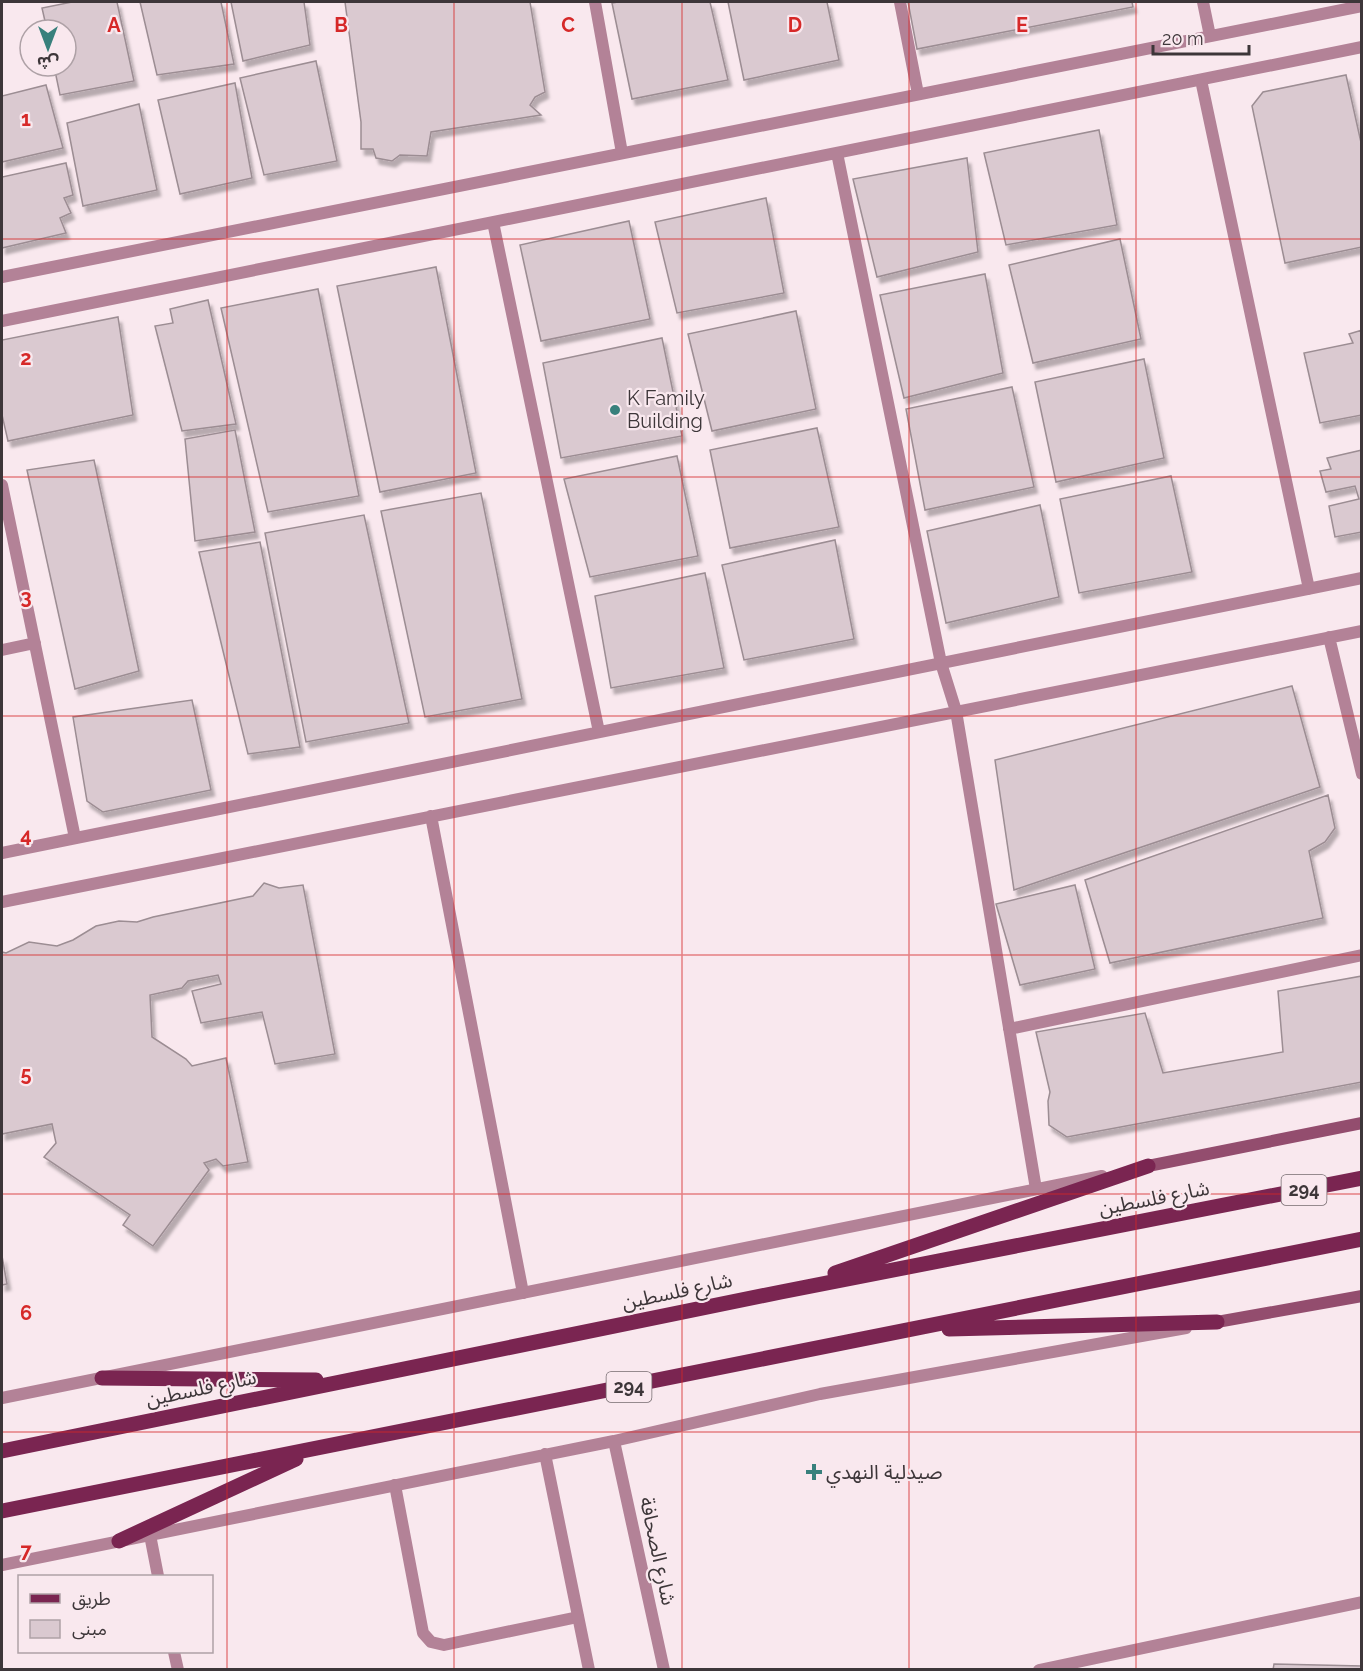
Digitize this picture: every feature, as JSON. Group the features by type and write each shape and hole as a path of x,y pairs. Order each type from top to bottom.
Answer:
{"main road":[{"path":"781,1292 1148,1167 1362,1123"},
{"name":"شارع فلسطين","path":"2,1450 781,1292 1362,1178"},
{"name":"294","path":"2,1511 1362,1239"},
{"path":"907,1330 1217,1322 1362,1296"},
{"path":"102,1378 346,1380"},
{"path":"119,1541 320,1448"}],"street":[{"path":"595,2 622,153"},
{"path":"900,2 918,94"},
{"path":"1203,2 1210,36"},
{"path":"2,277 1362,6"},
{"path":"2,321 1362,47"},
{"path":"1201,80 1309,588"},
{"path":"837,153 941,663 956,711 1036,1189"},
{"path":"493,222 599,732"},
{"path":"2,484 75,838"},
{"path":"2,853 1362,578"},
{"path":"2,902 1362,631"},
{"path":"1329,637 1362,774"},
{"path":"2,650 34,643"},
{"path":"431,816 523,1293"},
{"path":"1009,1029 1362,955"},
{"path":"2,1398 1148,1167"},
{"path":"2,1565 614,1441 820,1394 1217,1322"},
{"name":"شارع الصحافة","path":"614,1441 664,1670"},
{"path":"545,1454 589,1670"},
{"path":"395,1485 423,1633 431,1642 444,1645 578,1617"},
{"path":"150,1535 158,1575"},
{"path":"1045,1669 1362,1602"},
{"path":"174,1653 178,1670"}],"building":[{"path":"72,2 117,2 134,81 60,95 56,78 78,78 78,18 44,18 42,8"},
{"path":"140,2 221,2 234,64 157,75"},
{"path":"231,2 304,2 310,45 243,61"},
{"path":"345,2 530,2 545,92 535,97 530,105 541,115 431,132 427,156 400,155 392,161 376,158 373,149 361,149 361,122"},
{"path":"710,2 728,80 632,99 612,3"},
{"path":"728,2 827,2 839,60 744,80"},
{"path":"908,2 1132,2 1133,7 917,49"},
{"path":"316,61 337,161 264,175 240,78"},
{"path":"1346,75 1362,147 1362,247 1285,263 1252,106 1263,92"},
{"path":"235,83 252,178 180,194 158,100"},
{"path":"46,85 63,148 2,162 2,96"},
{"path":"139,104 157,190 83,206 67,123"},
{"path":"1099,130 1117,225 1006,245 984,153"},
{"path":"967,158 978,252 877,277 853,179"},
{"path":"66,163 73,195 64,198 71,213 60,218 66,233 2,248 2,177"},
{"path":"766,198 784,293 677,313 655,222"},
{"path":"629,221 650,319 541,341 520,245"},
{"path":"1120,239 1141,339 1033,363 1009,265"},
{"path":"436,267 476,473 380,492 337,286"},
{"path":"985,274 1003,373 904,398 880,295"},
{"path":"318,289 359,496 268,512 221,308"},
{"path":"208,300 236,424 182,431 155,326 173,323 170,309"},
{"path":"796,311 816,409 712,431 688,334"},
{"path":"118,317 133,415 8,441 2,415 2,340"},
{"path":"1362,330 1362,415 1320,423 1304,353 1353,343 1349,334"},
{"name":"K Family Building","path":"662,338 682,436 561,458 543,363"},
{"path":"1144,359 1164,458 1056,482 1035,382"},
{"path":"1012,387 1034,487 925,510 906,409"},
{"path":"817,428 839,527 730,548 710,450"},
{"path":"235,430 255,532 195,541 185,439"},
{"path":"1362,450 1362,532 1335,537 1329,506 1359,499 1355,486 1326,492 1320,471 1331,469 1327,458"},
{"path":"677,456 698,556 590,577 564,479"},
{"path":"94,460 139,671 75,689 27,470"},
{"path":"1171,476 1192,572 1079,593 1060,499"},
{"path":"481,493 522,699 425,717 381,511"},
{"path":"1040,505 1059,597 946,623 927,531"},
{"path":"364,515 409,723 306,742 265,533"},
{"path":"835,540 854,639 744,660 722,565"},
{"path":"260,542 300,747 248,754 199,552"},
{"path":"705,573 724,668 611,688 595,596"},
{"path":"1292,686 1320,787 1014,890 995,760"},
{"path":"192,700 211,790 103,812 87,801 73,717"},
{"path":"1328,795 1335,828 1325,842 1309,851 1323,918 1110,963 1085,880"},
{"path":"264,883 279,888 303,885 335,1054 275,1064 262,1012 201,1023 192,991 221,984 218,975 188,981 182,988 150,995 152,1037 186,1059 192,1066 226,1058 248,1162 223,1166 216,1159 204,1163 209,1170 153,1246 123,1225 130,1215 44,1157 56,1143 52,1124 2,1134 2,952 6,953 29,942 57,946 73,940 96,926 119,921 137,922 253,896"},
{"path":"1075,885 1095,969 1020,985 996,904"},
{"path":"1362,976 1362,1082 1067,1137 1049,1125 1050,1092 1036,1032 1145,1013 1163,1073 1283,1052 1278,991"},
{"path":"2,1256 7,1284 2,1285"},
{"path":"1274,1664 1362,1666 1362,1670 1273,1670"}],"place":[{"name":"K Family Building","path":"615,410"},
{"name":"صيدلية النهدي","path":"814,1472"}]}
